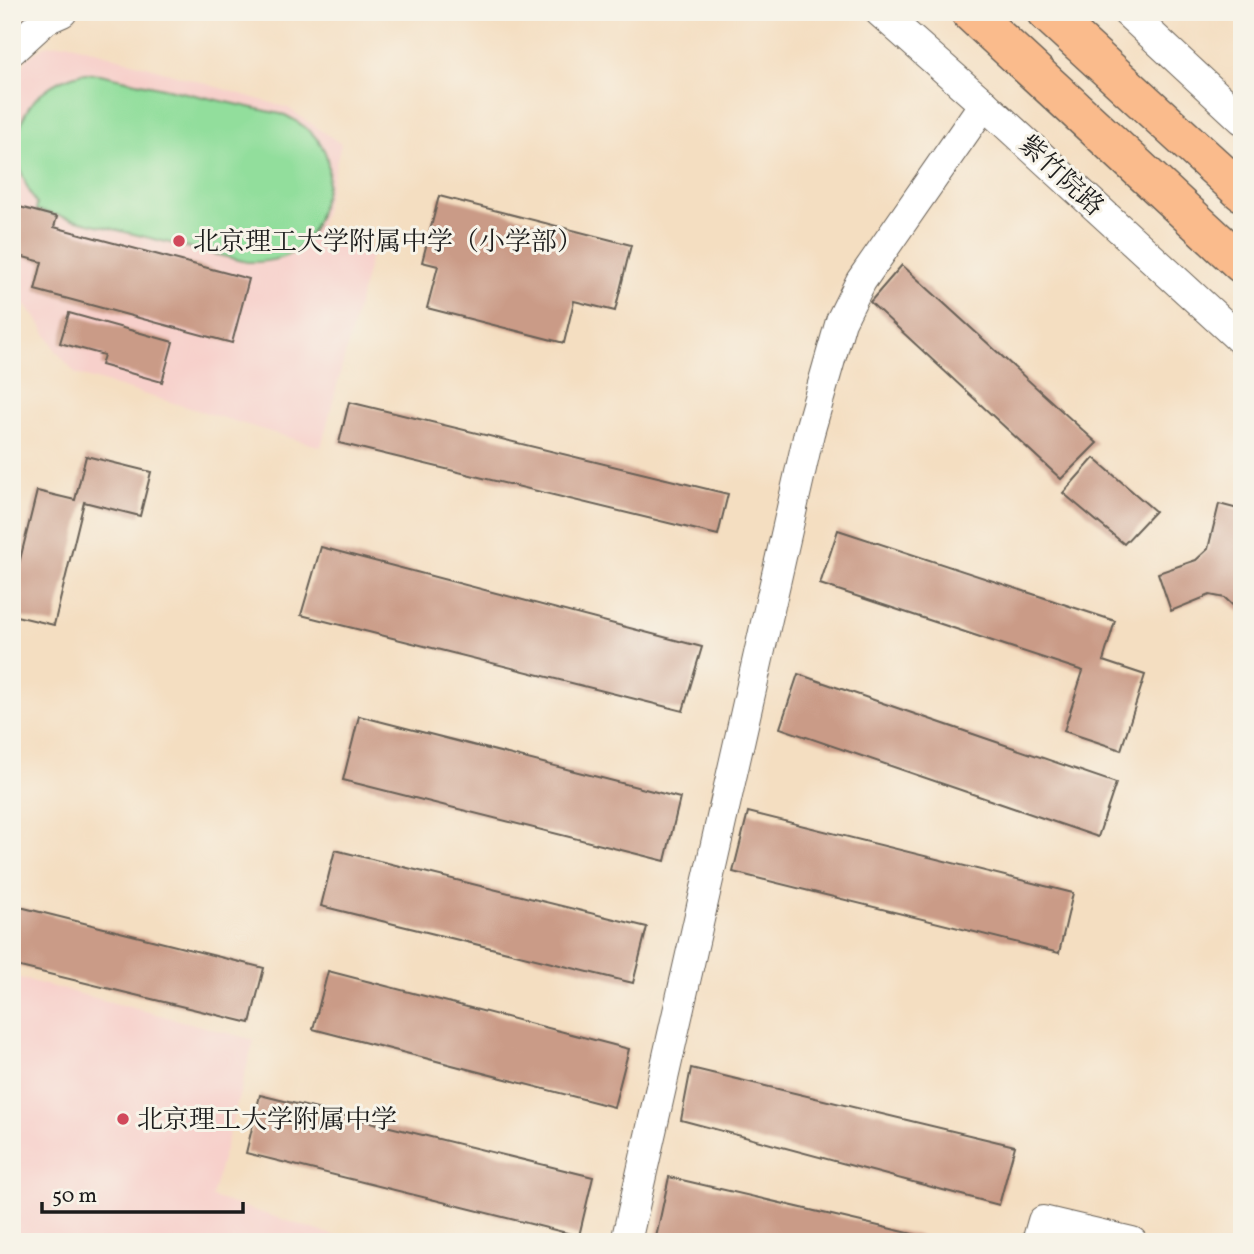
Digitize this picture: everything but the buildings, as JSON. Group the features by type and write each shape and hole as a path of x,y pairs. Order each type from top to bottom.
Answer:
{"highway":[{"path":"970,12 1242,264"},
{"path":"1046,12 1242,192"}],"street":[{"path":"12,50 46,19 62,12"},
{"name":"紫竹院路","path":"880,12 1242,341"},
{"path":"1127,12 1242,119"},
{"path":"626,1242 806,446 841,321 861,281 984,104"},
{"path":"1037,1242 1042,1220 1132,1242"}],"shaded area":[{"name":"北京理工大学附属中学（小学部）","path":"68,43 288,108 341,144 318,235 373,248 321,447 76,374 57,352 37,318 12,290 12,89 26,59 44,46"},
{"name":"北京理工大学附属中学","path":"12,976 254,1040 212,1197 354,1242 12,1242"}],"green space":[{"path":"83,73 100,74 285,115 302,125 321,144 328,167 327,186 320,213 308,238 300,247 279,259 247,262 36,210 37,204 19,163 21,124 29,107 42,92 60,81"}],"place":[{"name":"北京理工大学附属中学（小学部）","path":"179,241"},
{"name":"北京理工大学附属中学","path":"123,1119"}]}
